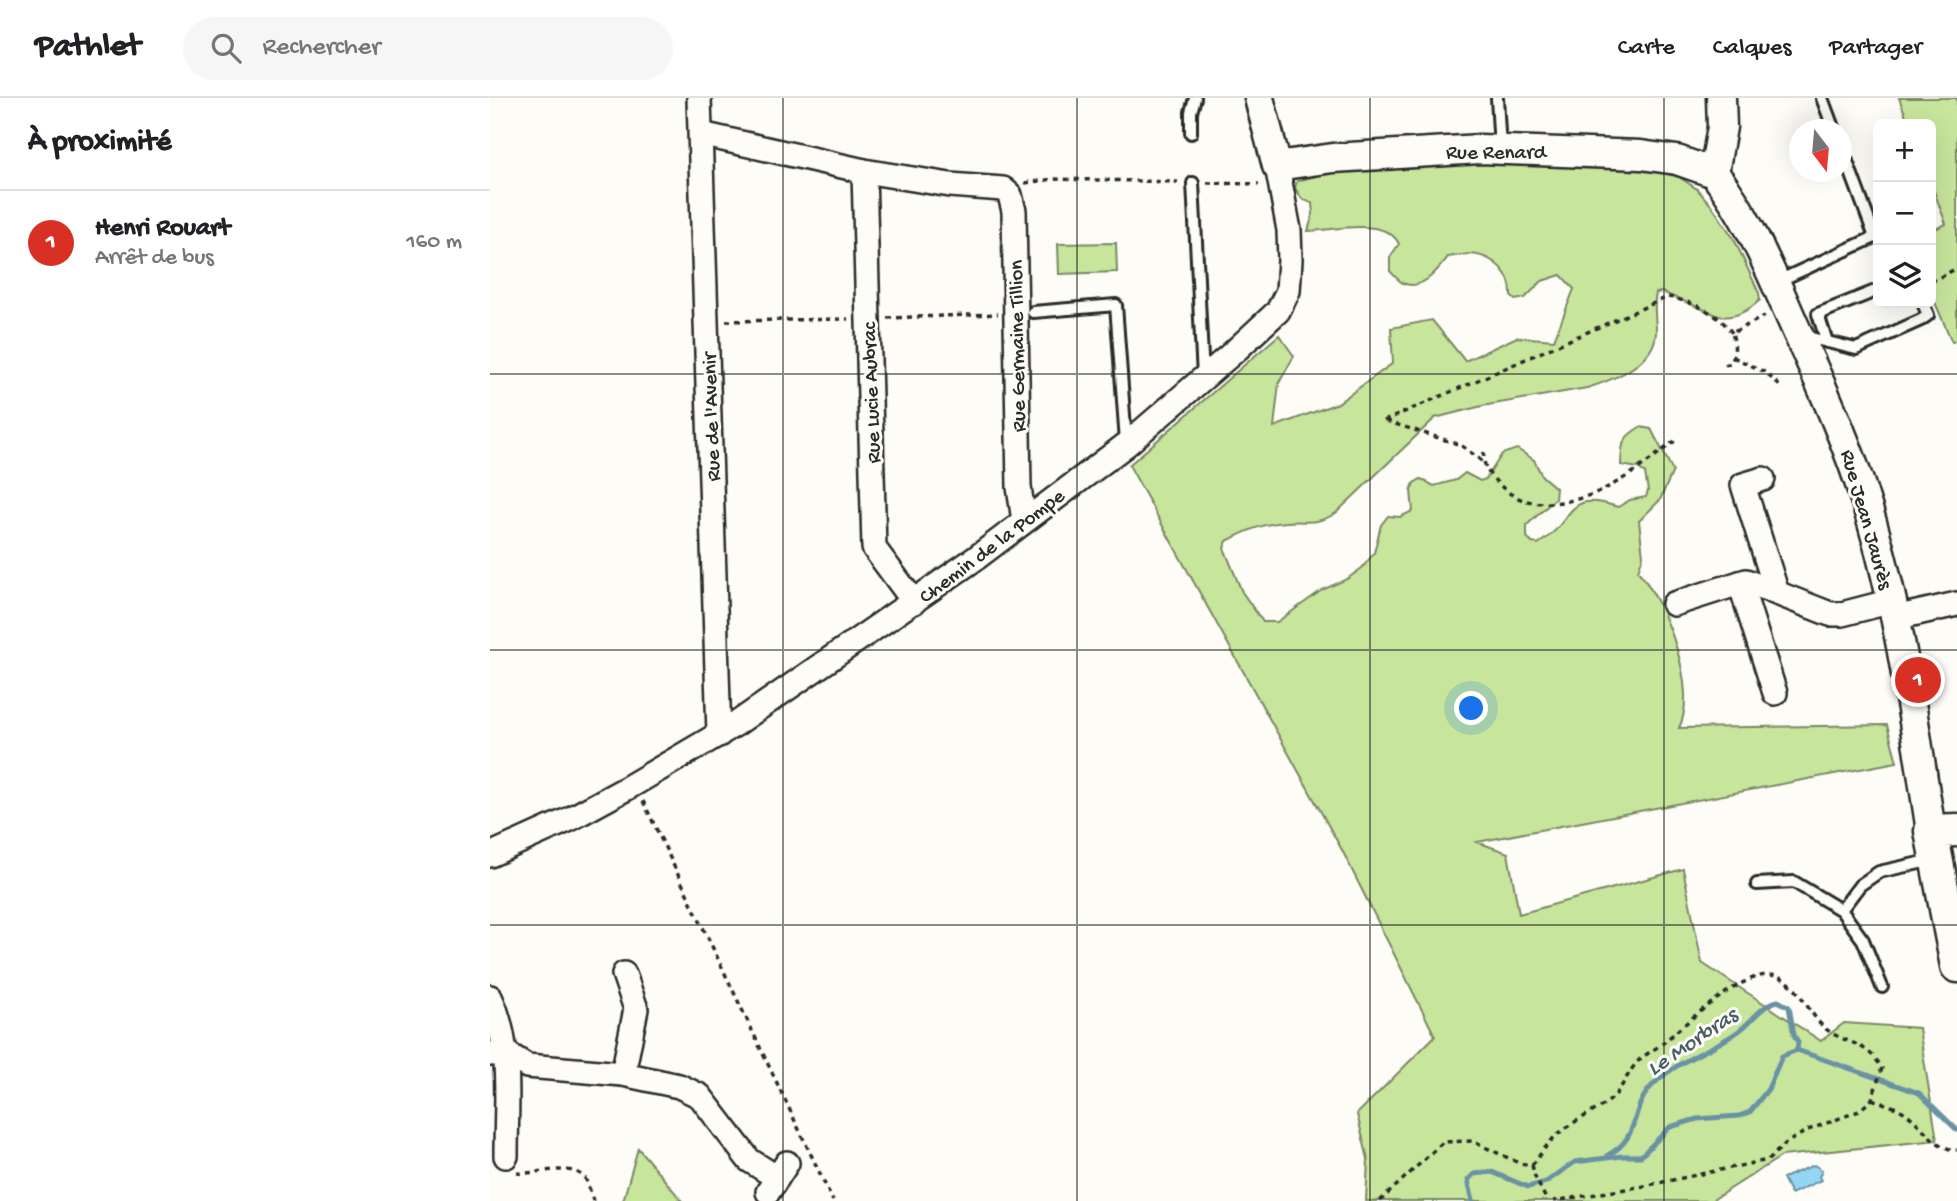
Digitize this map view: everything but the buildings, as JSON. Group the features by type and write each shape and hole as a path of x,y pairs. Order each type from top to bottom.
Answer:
{"main road":[{"name":"Rue Jean Jaurès","path":"1941,840 1957,967"}],"street":[{"name":"Rue de l'Avenir","path":"699,98 719,735"},
{"name":"Chemin de la Pompe","path":"490,855 570,819 719,735 915,602 1126,444 1268,321 1285,301 1290,260 1289,230 1279,175 1259,98"},
{"path":"1714,173 1722,127 1721,98"},
{"path":"701,134 864,171 950,185 989,187"},
{"name":"Rue Renard","path":"1279,175 1333,158 1500,149 1641,155 1677,160 1714,173"},
{"name":"Rue Lucie Aubrac","path":"864,171 874,548 915,602"},
{"name":"Rue Jean Jaurès","path":"1714,173 1744,216 1853,462 1893,610 1941,840"},
{"name":"Rue Germaine Tillion","path":"989,187 1003,188 1010,195 1014,211 1018,458 1024,521"},
{"path":"1763,479 1743,485 1777,593"},
{"path":"1674,604 1746,582 1830,614 1957,604"},
{"path":"1740,583 1775,693"},
{"path":"623,1074 636,1009 624,974"},
{"path":"490,997 499,1016 498,1054 506,1156"},
{"path":"498,1054 527,1066 623,1074 679,1086 700,1096 749,1160 777,1177"}],"lane":[{"path":"1191,133 1191,112 1195,98"},
{"path":"1497,98 1500,149"},
{"path":"1822,98 1830,119"},
{"path":"1780,294 1875,237 1852,175"},
{"path":"1193,183 1203,377"},
{"path":"1827,342 1818,314 1873,292"},
{"path":"1033,312 1116,304 1126,444"},
{"path":"1799,335 1856,349 1921,320 1928,315 1925,308"},
{"path":"1841,910 1860,885 1879,872 1941,840"},
{"path":"1757,884 1794,883 1841,910 1863,940 1882,987"}],"path":[{"path":"989,187 1054,179 1193,183 1279,175"},
{"path":"1936,279 1957,268"},
{"path":"1732,333 1780,294"},
{"path":"1676,440 1615,484 1584,498 1539,503 1519,500 1488,472 1483,462 1461,445 1384,421 1668,297 1710,313 1724,322 1732,333 1733,358 1731,363 1725,365"},
{"path":"1733,358 1765,372 1783,389"},
{"path":"1483,462 1485,452"},
{"path":"635,784 833,1201"},
{"path":"1532,1166 1552,1139 1609,1101 1634,1065 1710,1004 1758,976 1769,975 1788,982 1827,1030 1861,1045 1876,1058 1882,1068 1872,1099 1859,1111 1808,1130 1786,1143 1768,1160 1644,1186 1554,1201"},
{"path":"1872,1099 1906,1112 1937,1142 1950,1150 1957,1150"},
{"path":"1380,1201 1443,1142 1472,1141 1519,1163 1532,1166"},
{"path":"506,1156 508,1169 519,1173 556,1170 580,1173 586,1179 593,1201"},
{"path":"1532,1166 1547,1201"}],"green space":[{"path":"1899,98 1957,98 1957,340 1952,342 1936,305 1936,229 1946,224 1936,197 1936,119 1907,119"},
{"path":"1470,160 1632,165 1679,177 1697,189 1734,239 1760,300 1741,313 1725,317 1662,292 1656,293 1654,343 1641,361 1631,369 1587,388 1482,406 1435,418 1336,513 1317,521 1263,526 1227,541 1224,548 1242,592 1263,622 1277,622 1322,590 1347,579 1362,568 1374,553 1381,525 1388,516 1400,517 1413,511 1411,491 1414,483 1421,479 1434,486 1456,480 1465,473 1480,481 1486,479 1502,454 1517,449 1534,460 1542,476 1556,488 1555,499 1527,525 1527,537 1532,543 1538,544 1551,535 1579,504 1600,502 1618,507 1630,500 1646,497 1648,491 1645,473 1638,468 1621,465 1626,438 1640,427 1651,429 1673,471 1660,500 1639,521 1643,556 1638,571 1659,604 1676,647 1685,692 1684,711 1679,728 1887,725 1897,762 1477,842 1508,853 1519,914 1683,869 1702,963 1821,1041 1844,1023 1919,1028 1937,1140 1782,1156 1711,1201 1366,1201 1368,1159 1357,1114 1435,1036 1342,850 1129,465 1279,335 1294,356 1279,383 1274,427 1338,403 1393,363 1391,328 1432,320 1465,361 1517,337 1554,340 1574,289 1561,275 1542,281 1525,298 1515,300 1500,267 1487,258 1468,254 1448,257 1423,282 1410,285 1403,283 1390,271 1390,257 1399,244 1392,235 1383,230 1358,227 1308,231 1313,214 1312,203 1302,199 1295,188 1297,181 1339,170"},
{"path":"1116,243 1117,272 1059,274 1058,244"},
{"path":"638,1148 682,1201 623,1201"}],"water":[{"path":"1814,1165 1822,1170 1819,1177 1821,1180 1791,1194 1783,1178"}],"waterway":[{"name":"Le Morbras","path":"1608,1155 1625,1141 1643,1098 1659,1079 1729,1038 1767,1006 1778,1001 1789,1007 1794,1035 1798,1042 1797,1050"},
{"name":"Le Morbras","path":"1473,1201 1468,1180 1474,1174 1492,1172 1528,1187 1546,1182 1575,1162 1641,1156 1670,1127 1697,1119 1739,1116 1750,1112 1768,1089 1782,1056 1797,1050 1919,1093 1957,1130"}],"place":[{"name":"Henri Rouart","path":"1918,680"}]}
